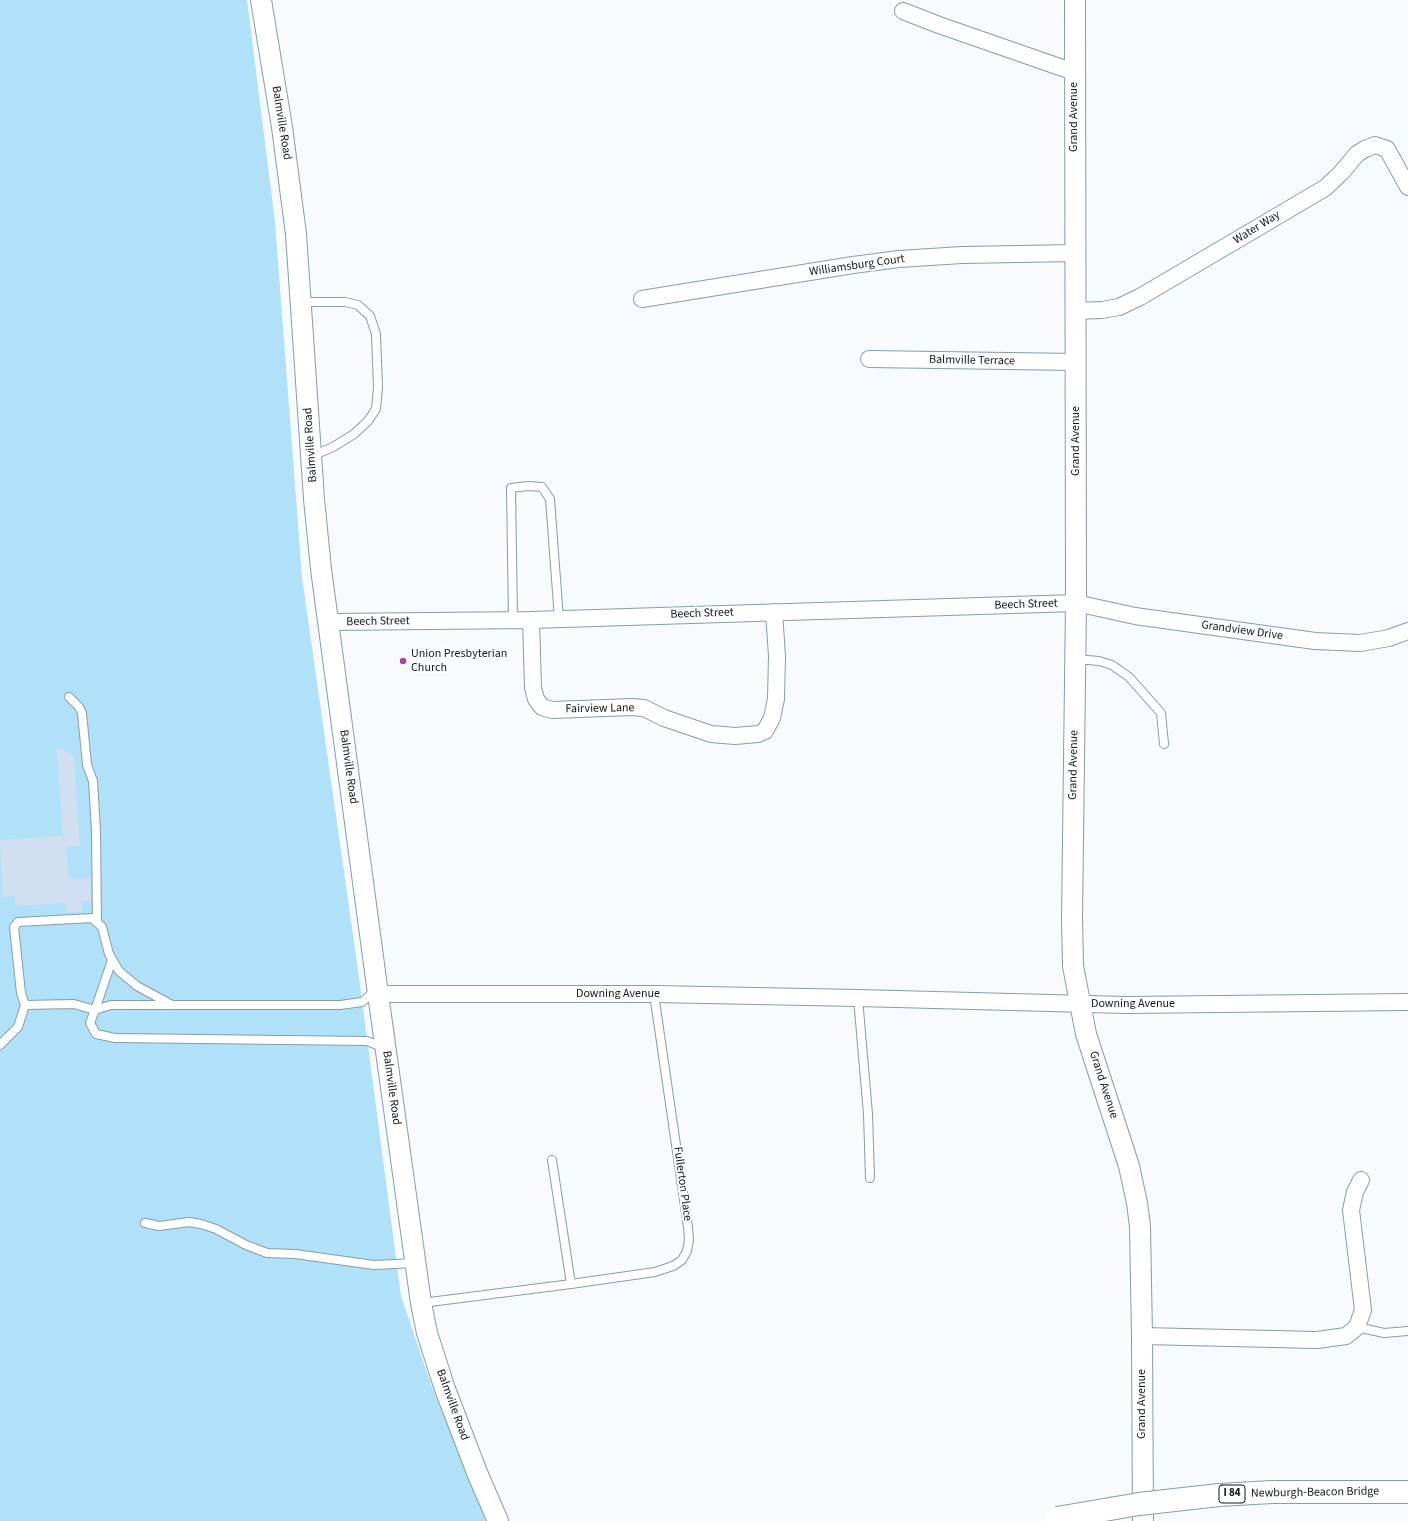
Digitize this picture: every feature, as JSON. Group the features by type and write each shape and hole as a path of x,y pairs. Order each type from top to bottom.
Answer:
{"highway":[{"name":"Newburgh-Beacon Bridge","path":"1057,1518 1113,1507 1219,1495 1299,1492 1408,1492"}],"street":[{"name":"Balmville Road","path":"261,0 282,127 296,234 311,456 321,569 385,1048 421,1303 427,1332 445,1389 478,1475 498,1521"},
{"name":"Grand Avenue","path":"1075,0 1076,604 1072,920 1073,966 1086,1034 1129,1166 1140,1226 1143,1521"},
{"path":"903,11 1074,72"},
{"name":"Water Way","path":"1075,311 1119,306 1147,293 1325,188 1341,173 1357,154 1375,145 1387,149 1408,187"},
{"name":"Williamsburg Court","path":"642,299 899,259 962,255 1075,253"},
{"name":"Balmville Terrace","path":"869,359 1076,362"},
{"name":"Beech Street","path":"329,622 531,620 1076,604"},
{"name":"Grandview Drive","path":"1076,604 1135,616 1315,641 1360,643 1389,638 1408,631"},
{"name":"Fairview Lane","path":"531,620 533,688 536,699 542,707 552,710 632,707 644,708 664,718 711,734 735,736 758,734 765,731 772,718 776,699 774,612"},
{"name":"Downing Avenue","path":"378,991 654,994 1126,1005 1408,1002"},
{"path":"1142,1336 1317,1340 1346,1336 1357,1327 1363,1310 1351,1210 1355,1192 1361,1180"}],"lane":[{"path":"300,302 345,302 358,306 370,316 376,334 378,388 376,409 368,421 354,434 333,447 311,456"},
{"path":"513,620 511,488 528,486 542,487 550,499 559,619"},
{"path":"1075,659 1099,661 1112,665 1129,677 1161,714 1164,744"},
{"path":"70,697 82,713 87,765 93,781 96,830 97,923"},
{"path":"0,1045 18,1026 25,1005 21,993 14,927 18,922 92,918 102,928 109,954 119,971 137,986 173,1005"},
{"path":"112,960 90,1023 96,1034 115,1038 367,1041 385,1048"},
{"path":"25,1005 74,1004 94,1010 111,1006 340,1004 362,1002 378,991"},
{"name":"Fullerton Place","path":"421,1303 571,1284 661,1270 673,1266 682,1260 687,1251 689,1240 688,1227 654,994"},
{"path":"858,998 868,1114 870,1178"},
{"path":"552,1160 571,1284"},
{"path":"146,1223 159,1226 189,1222 201,1224 216,1229 246,1245 268,1253 295,1254 374,1265 416,1263"},
{"path":"1357,1327 1384,1333 1408,1331"}],"shaded area":[{"path":"0,0 247,0 275,222 302,577 358,970 401,1296 432,1387 486,1521 0,1521"}],"building":[{"path":"56,747 74,755 80,846 66,847 69,879 90,878 91,900 81,901 82,912 66,912 66,903 15,906 15,896 2,897 0,840 63,836"}],"place":[{"name":"Union Presbyterian Church","path":"403,661"}]}
